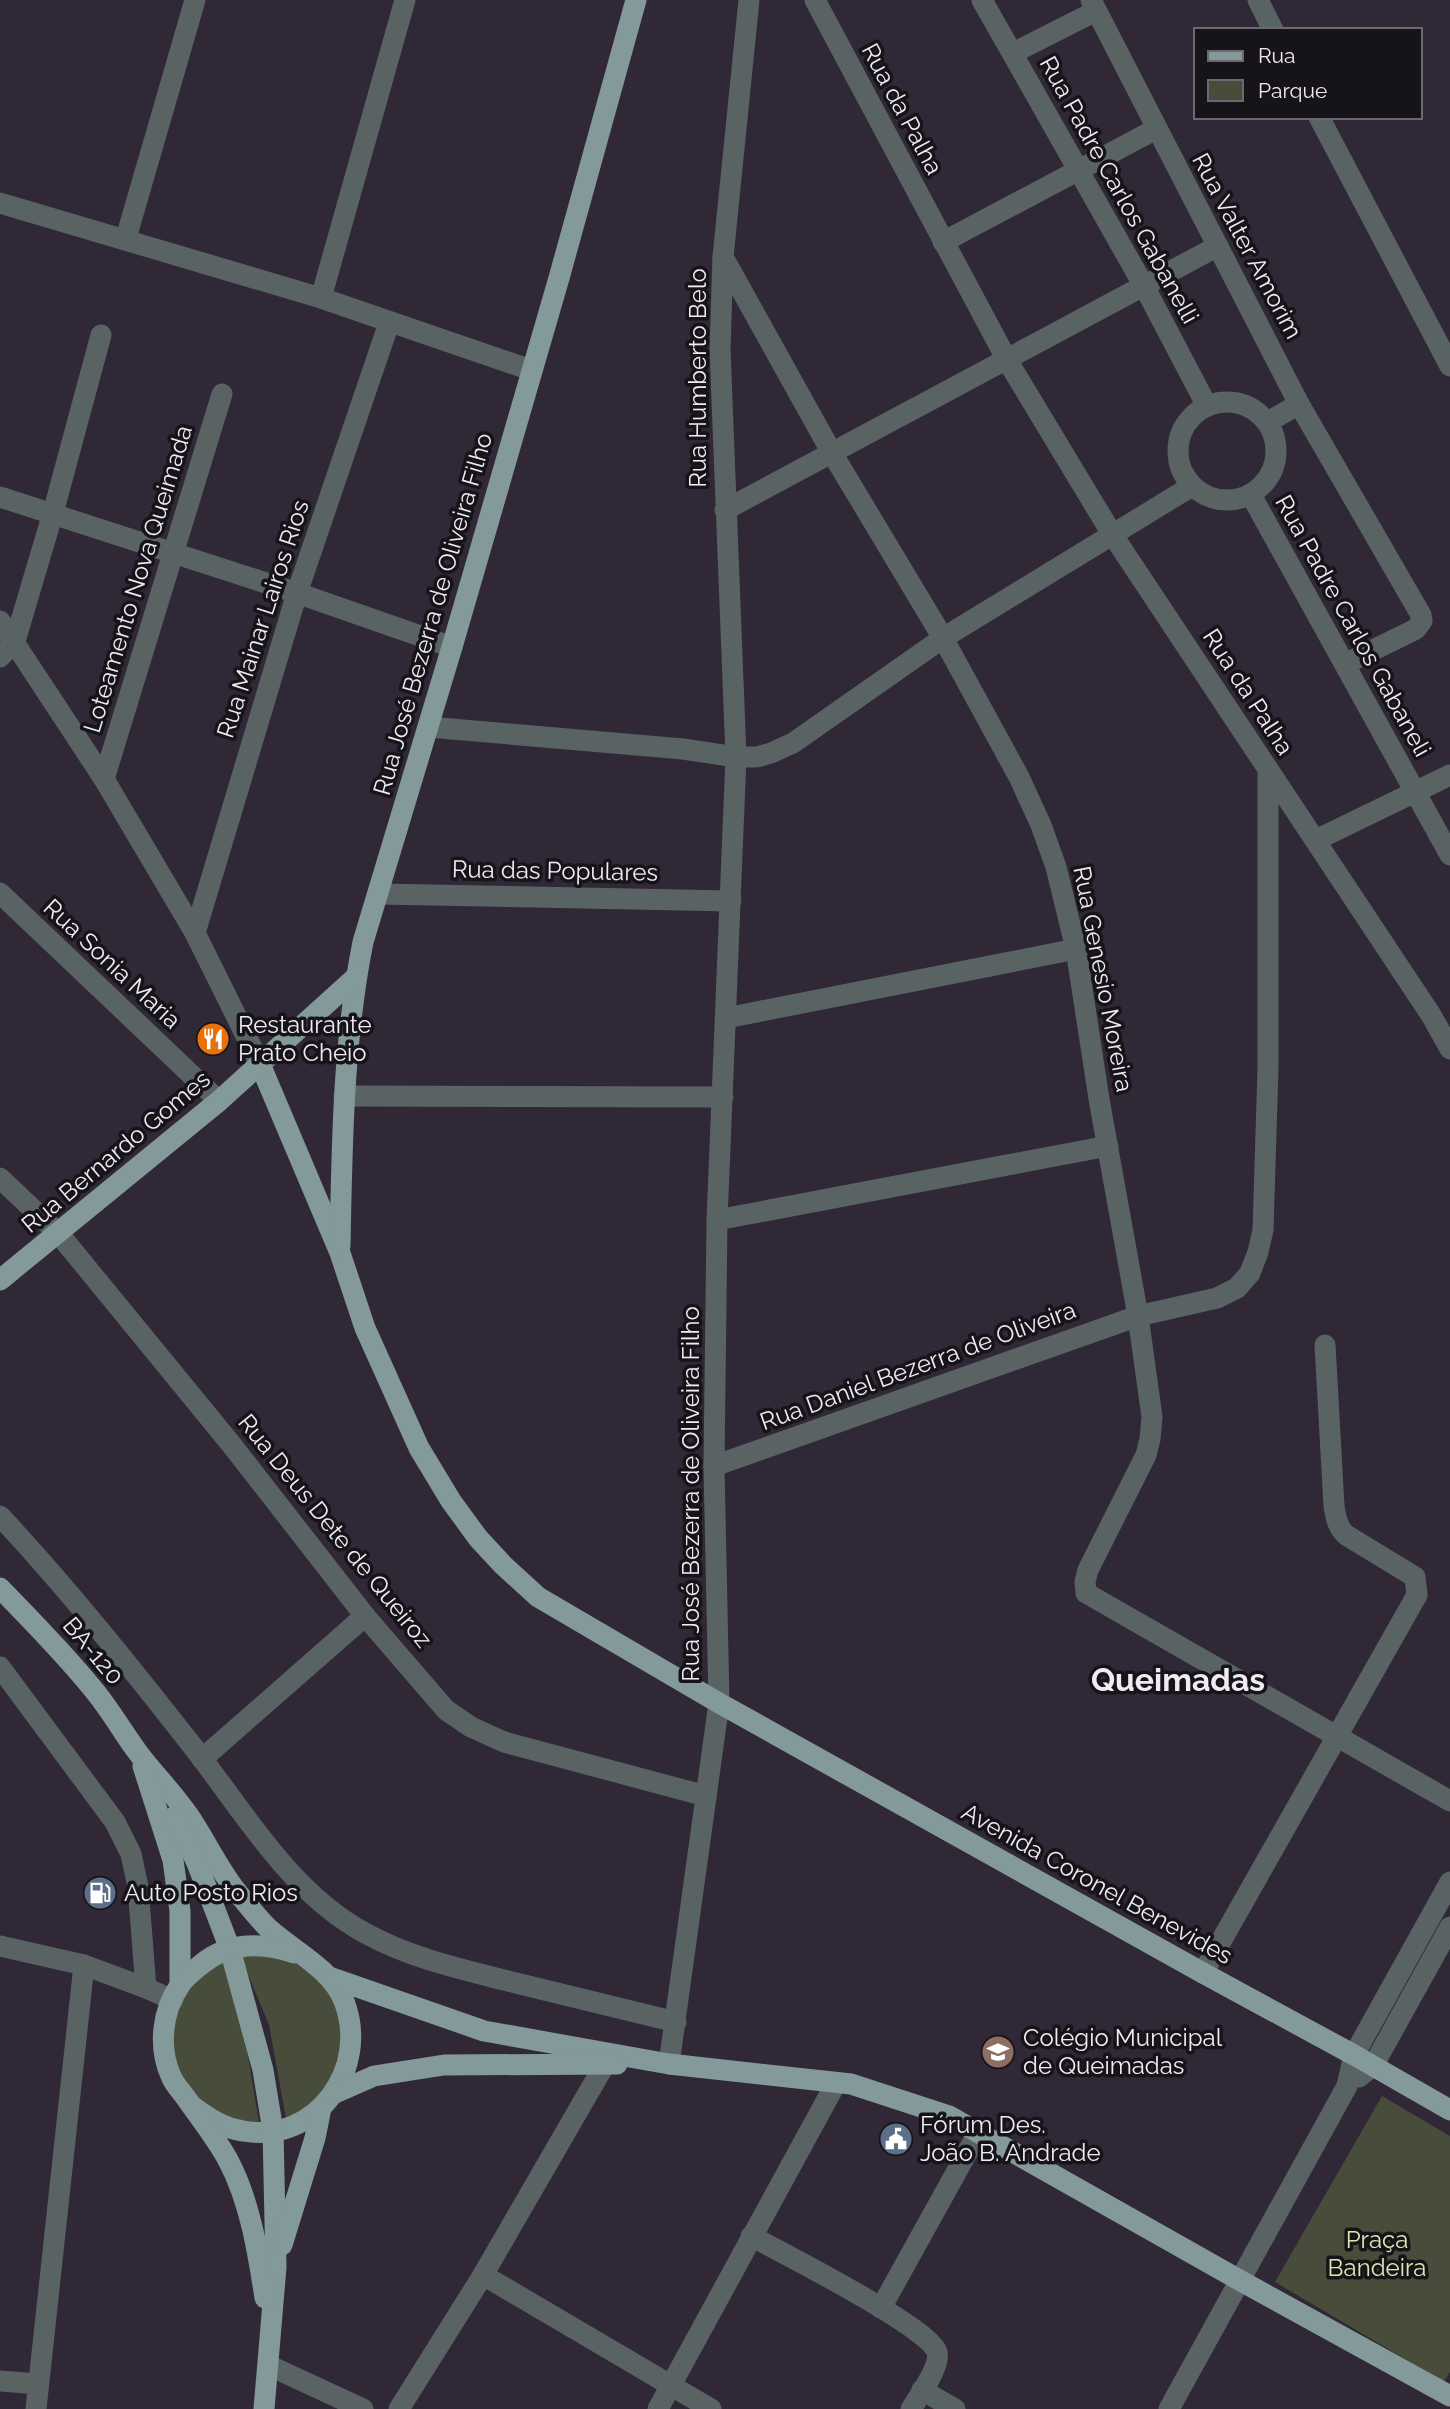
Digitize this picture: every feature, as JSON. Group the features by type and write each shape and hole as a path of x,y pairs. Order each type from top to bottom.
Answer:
{"main road":[{"name":"Rua José Bezerra de Oliveira Filho","path":"340,1253 344,1096 356,977 363,942 559,278 636,0"},
{"name":"Rua Bernardo Gomes","path":"0,1280 219,1101 356,977"},
{"name":"Rua José Bezerra de Oliveira Filho","path":"260,1064 340,1253 365,1328 419,1448 451,1501 478,1538 538,1597 719,1703"},
{"name":"BA-120","path":"0,1588 95,1690 139,1754 175,1817 197,1863 230,1949 263,2070 273,2132 276,2267 264,2409"},
{"name":"Avenida Coronel Benevides","path":"719,1703 1450,2110"},
{"path":"139,1754 189,1815 216,1864 235,1889 269,1928 329,1978 343,1999 351,2026 351,2049 345,2074 327,2101 276,2267"},
{"path":"139,1754 173,1860 180,1911 176,1992"},
{"path":"271,2339 259,2261 246,2203 228,2160 171,2077 163,2045 165,2017 176,1992 210,1957 230,1949 258,1945 276,1947 305,1958"},
{"path":"329,1978 484,2031 669,2064 850,2084 950,2116 1450,2396"},
{"path":"191,2106 214,2122 241,2131 273,2132 294,2125 327,2101 374,2076 444,2065 669,2064"}],"street":[{"path":"126,238 195,0"},
{"path":"321,298 405,0"},
{"name":"Rua Humberto Belo","path":"736,757 720,349 723,257 749,0"},
{"name":"Rua da Palha","path":"815,0 1007,360 1112,534 1432,1016 1450,1049"},
{"name":"Rua Padre Carlos Gabanelli","path":"982,0 1144,286 1206,406"},
{"path":"1258,0 1272,28"},
{"path":"1013,53 1093,5"},
{"name":"Rua Valter Amorim","path":"1093,5 1299,404 1421,615 1422,621 1416,629 1345,664"},
{"path":"1320,119 1450,366"},
{"path":"943,242 1157,129"},
{"path":"0,202 321,298 531,370"},
{"path":"725,510 1218,246"},
{"path":"723,257 832,453 943,638"},
{"name":"Rua Mainar Lairos Rios","path":"195,933 297,593 389,323"},
{"path":"0,657 15,641 101,335"},
{"name":"Loteamento Nova Queimada","path":"104,779 222,394"},
{"path":"1223,401 1240,403 1255,410 1268,422 1276,437 1278,454 1274,470 1265,484 1251,495 1236,500 1205,496 1192,486 1183,474 1178,458 1178,442 1188,421 1206,406 1223,401"},
{"path":"1268,422 1299,404"},
{"path":"428,727 683,749 736,757 757,757 771,753 793,743 943,638 1192,486"},
{"name":"Rua Padre Carlos Gabaneli","path":"1251,495 1450,855"},
{"path":"0,498 297,593 452,647"},
{"name":"Loteamento Nova Queimada","path":"0,621 104,779 195,933 260,1064"},
{"name":"Rua Genesio Moreira","path":"943,638 1019,777 1056,867 1076,949 1138,1316 1152,1416 1150,1439 1146,1455 1088,1570 1086,1593 1450,1801"},
{"name":"Rua José Bezerra de Oliveira Filho","path":"719,1703 714,1466 718,1220 736,757"},
{"path":"1138,1316 1217,1298 1237,1288 1250,1273 1258,1252 1263,1230 1268,1068 1268,772"},
{"path":"1316,840 1450,775"},
{"name":"Rua Sonia Maria","path":"0,894 219,1101"},
{"name":"Rua das Populares","path":"379,894 731,901"},
{"path":"726,1018 1076,949"},
{"path":"344,1096 723,1097"},
{"path":"718,1220 1108,1146"},
{"name":"Rua Deus Dete de Queiroz","path":"0,1178 58,1234 231,1444 365,1616 446,1710 471,1727 504,1742 706,1797"},
{"name":"Rua Daniel Bezerra de Oliveira","path":"714,1466 1138,1316"},
{"path":"1203,1973 1417,1595 1415,1577 1346,1535 1337,1522 1325,1345"},
{"path":"0,1517 40,1559 123,1658 289,1872 325,1908 366,1934 408,1954 462,1970 676,2022"},
{"path":"202,1759 365,1616"},
{"path":"0,1667 115,1822 131,1854 138,1887 146,1988"},
{"path":"669,2064 719,1703"},
{"path":"1169,2409 1347,2086 1354,2055 1450,1882"},
{"path":"1347,2086 1373,2066 1450,1927"},
{"path":"0,1946 84,1965 146,1988 176,1992"},
{"path":"36,2409 84,1965"},
{"path":"399,2409 483,2275 606,2064"},
{"path":"658,2409 836,2083"},
{"path":"880,2308 978,2133"},
{"path":"751,2236 880,2308 929,2340 936,2348 938,2361 911,2409"},
{"path":"483,2275 711,2409"},
{"path":"268,2365 363,2409"},
{"path":"0,2381 38,2384"},
{"path":"922,2390 955,2409"}],"green space":[{"path":"257,1953 289,1959 317,1977 336,2004 343,2037 330,2084 307,2107 286,2118 269,2025 240,1955"},
{"path":"224,1960 246,2044 259,2122 228,2117 211,2108 185,2080 173,2045 173,2027 187,1991 200,1977"},
{"name":"Praça Bandeira","path":"1382,2096 1450,2136 1450,2372 1444,2382 1275,2282"}],"place":[{"name":"Restaurante Prato Cheio","path":"213,1039"},
{"name":"Auto Posto Rios","path":"100,1893"},
{"name":"Colégio Municipal de Queimadas","path":"998,2052"},
{"name":"Fórum Des. João B. Andrade","path":"896,2139"}],"district":[{"name":"Queimadas","path":"1178,1680"}]}
